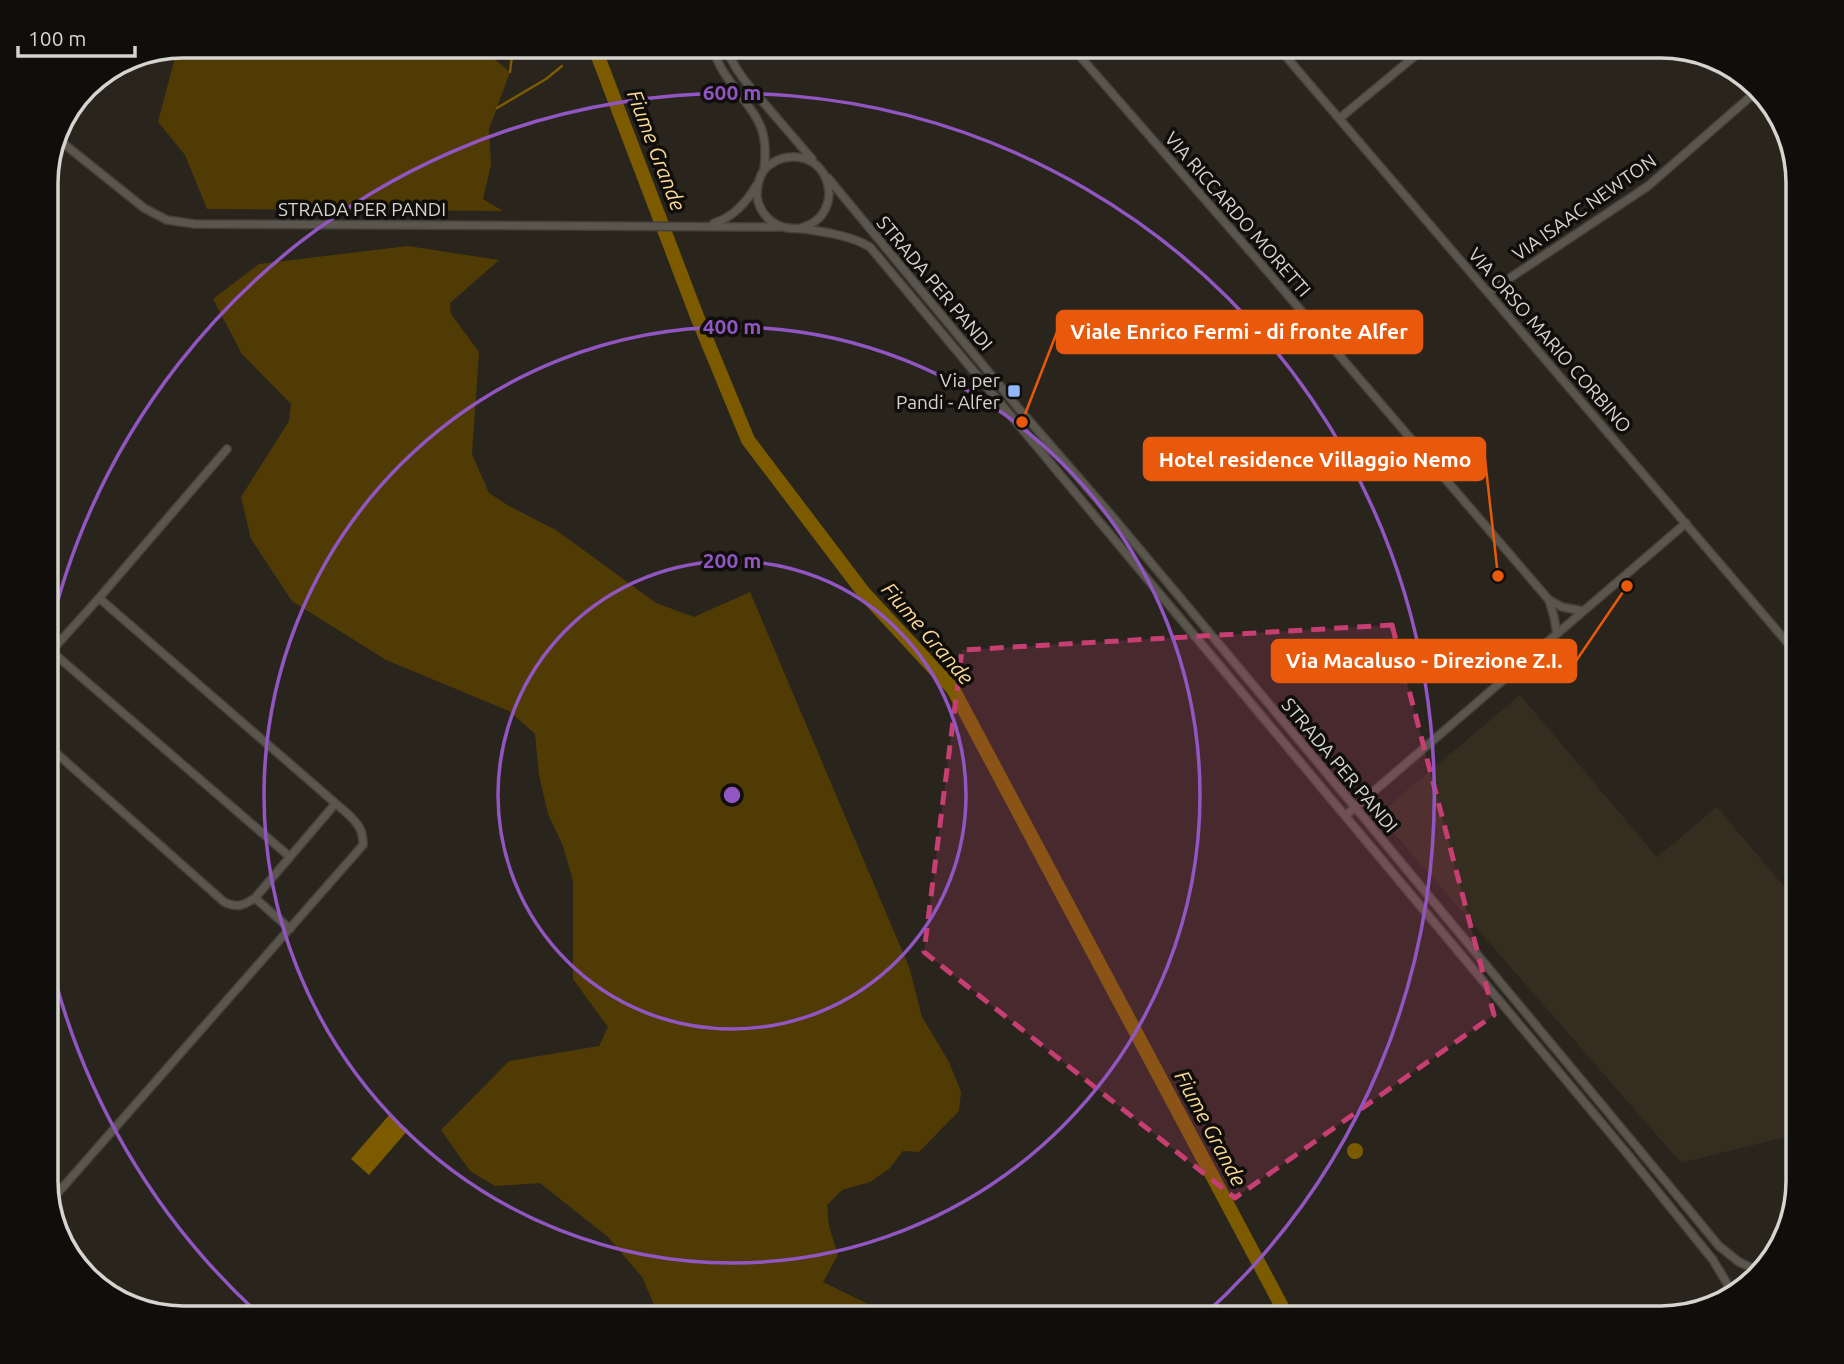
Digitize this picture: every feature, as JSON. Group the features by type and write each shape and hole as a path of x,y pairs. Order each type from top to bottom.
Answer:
{"street":[{"path":"706,225 721,221 732,214 751,194 764,170 765,148 760,125 751,107 723,71 717,58"},
{"name":"STRADA PER PANDI","path":"731,58 745,81 1112,516 1719,1246 1739,1262 1752,1268"},
{"name":"VIA RICCARDO MORETTI","path":"1081,58 1549,600 1557,634"},
{"name":"VIA ORSO MARIO CORBINO","path":"1288,58 1786,641"},
{"path":"1340,118 1412,58"},
{"name":"VIA ISAAC NEWTON","path":"1489,292 1648,186 1751,96"},
{"name":"STRADA PER PANDI","path":"64,143 144,208 167,220 195,224 780,227 801,228 860,241 870,247 1651,1184 1713,1260 1729,1287"},
{"path":"764,170 786,157 798,156 820,168 830,189 829,200 819,218 811,225 801,228"},
{"path":"759,180 758,203 763,214 780,227"},
{"path":"58,644 227,449"},
{"path":"1345,816 1686,523"},
{"path":"58,1192 363,845 360,826 99,598"},
{"path":"1549,600 1562,607 1583,611"},
{"path":"58,662 290,857"},
{"path":"58,755 224,902 235,907 255,898 335,804"},
{"path":"255,898 290,929"}],"highlighted area":[{"path":"1392,625 1494,1015 1235,1198 924,952 962,650"}],"shaded area":[{"path":"175,58 493,58 510,72 489,129 491,165 483,199 503,211 207,209 185,155 158,122"},
{"path":"408,246 499,260 450,303 451,314 479,352 472,454 489,493 556,530 656,603 694,617 750,592 909,967 922,1017 949,1062 961,1092 959,1111 919,1152 903,1151 889,1169 870,1182 842,1190 827,1205 829,1226 838,1255 823,1282 872,1306 655,1306 642,1277 608,1237 540,1183 495,1186 470,1171 441,1130 509,1061 599,1046 608,1027 573,979 573,881 563,846 548,814 539,775 535,734 509,711 386,660 292,601 251,539 241,497 289,421 291,404 242,354 213,299 259,264"},
{"path":"1520,695 1657,857 1717,807 1786,889 1786,1137 1681,1163 1386,824 1385,813 1393,802"},
{"path":"390,1114 408,1130 369,1175 351,1159"},
{"path":"1355,1143 1361,1145 1361,1157 1355,1159 1349,1157 1347,1151 1349,1145"}],"waterway":[{"name":"Fiume Grande","path":"510,72 512,58"},
{"name":"Fiume Grande","path":"599,58 698,319 748,440 864,593 953,689 1282,1306"},
{"path":"497,108 546,79 562,66"}],"place":[{"name":"Via per Pandi - Alfer","path":"1014,391"},
{"name":"Viale Enrico Fermi - di fronte Alfer","path":"1022,422"},
{"name":"Hotel residence Villaggio Nemo","path":"1498,576"},
{"name":"Via Macaluso - Direzione Z.I.","path":"1627,586"}]}
